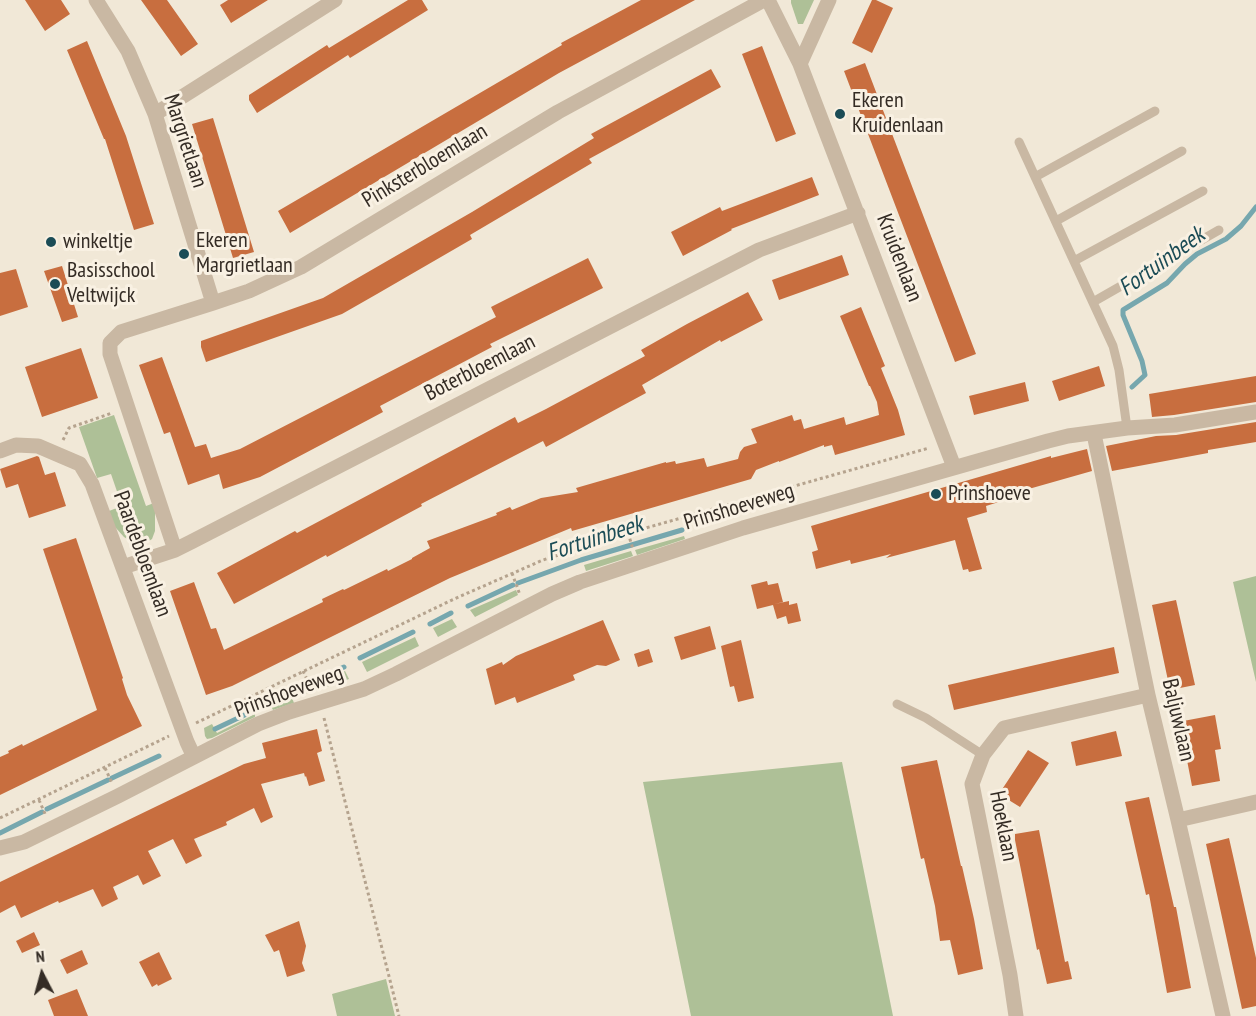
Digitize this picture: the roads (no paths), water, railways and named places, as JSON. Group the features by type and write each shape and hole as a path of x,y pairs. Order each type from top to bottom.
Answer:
{"street":[{"name":"Margrietlaan","path":"96,0 128,51 155,114 213,303"},
{"path":"155,114 334,0"},
{"name":"Pinksterbloemlaan","path":"110,354 110,343 121,332 249,291 301,267 558,112 764,0"},
{"name":"Kruidenlaan","path":"768,0 801,64 954,467"},
{"path":"801,64 829,0"},
{"name":"Boterbloemlaan","path":"123,567 175,550 759,250 858,213"},
{"name":"Paardebloemlaan","path":"110,354 175,550"},
{"name":"Prinshoeveweg","path":"0,848 24,842 258,724 364,688 396,674 580,582 743,528 1048,441 1068,436 1127,428 1175,425 1256,412"},
{"name":"Baljuwlaan","path":"1094,434 1148,695 1223,1016"},
{"name":"Paardebloemlaan","path":"0,451 16,446 38,446 80,464 92,484 194,756"},
{"name":"Hoeklaan","path":"1016,1016 972,784 983,754 1005,728 1148,695"},
{"path":"1178,820 1256,802"}],"lane":[{"path":"1035,177 1155,111"},
{"path":"1019,142 1113,346 1119,370 1127,428"},
{"path":"1056,221 1182,151"},
{"path":"1074,261 1203,191"},
{"path":"1093,302 1219,230"},
{"path":"897,704 926,718 983,754"}],"waterway":[{"name":"Fortuinbeek","path":"1132,387 1145,375 1123,310 1167,283 1197,254 1226,239 1241,226 1256,207"},
{"name":"Fortuinbeek","path":"518,583 581,560 682,530"},
{"name":"Fortuinbeek","path":"468,606 513,585"},
{"name":"Fortuinbeek","path":"430,624 451,613"},
{"name":"Fortuinbeek","path":"360,658 413,632"},
{"name":"Fortuinbeek","path":"311,683 344,667"},
{"name":"Fortuinbeek","path":"269,703 307,684"},
{"name":"Fortuinbeek","path":"215,729 253,711"},
{"name":"Fortuinbeek","path":"112,778 159,756"},
{"name":"Fortuinbeek","path":"47,809 108,780"},
{"name":"Fortuinbeek","path":"0,833 42,812"}],"place":[{"name":"Ekeren Kruidenlaan","path":"840,114"},
{"name":"winkeltje","path":"51,242"},
{"name":"Ekeren Margrietlaan","path":"184,254"},
{"name":"Basisschool Veltwijck","path":"55,284"},
{"name":"Prinshoeve","path":"936,494"}]}
